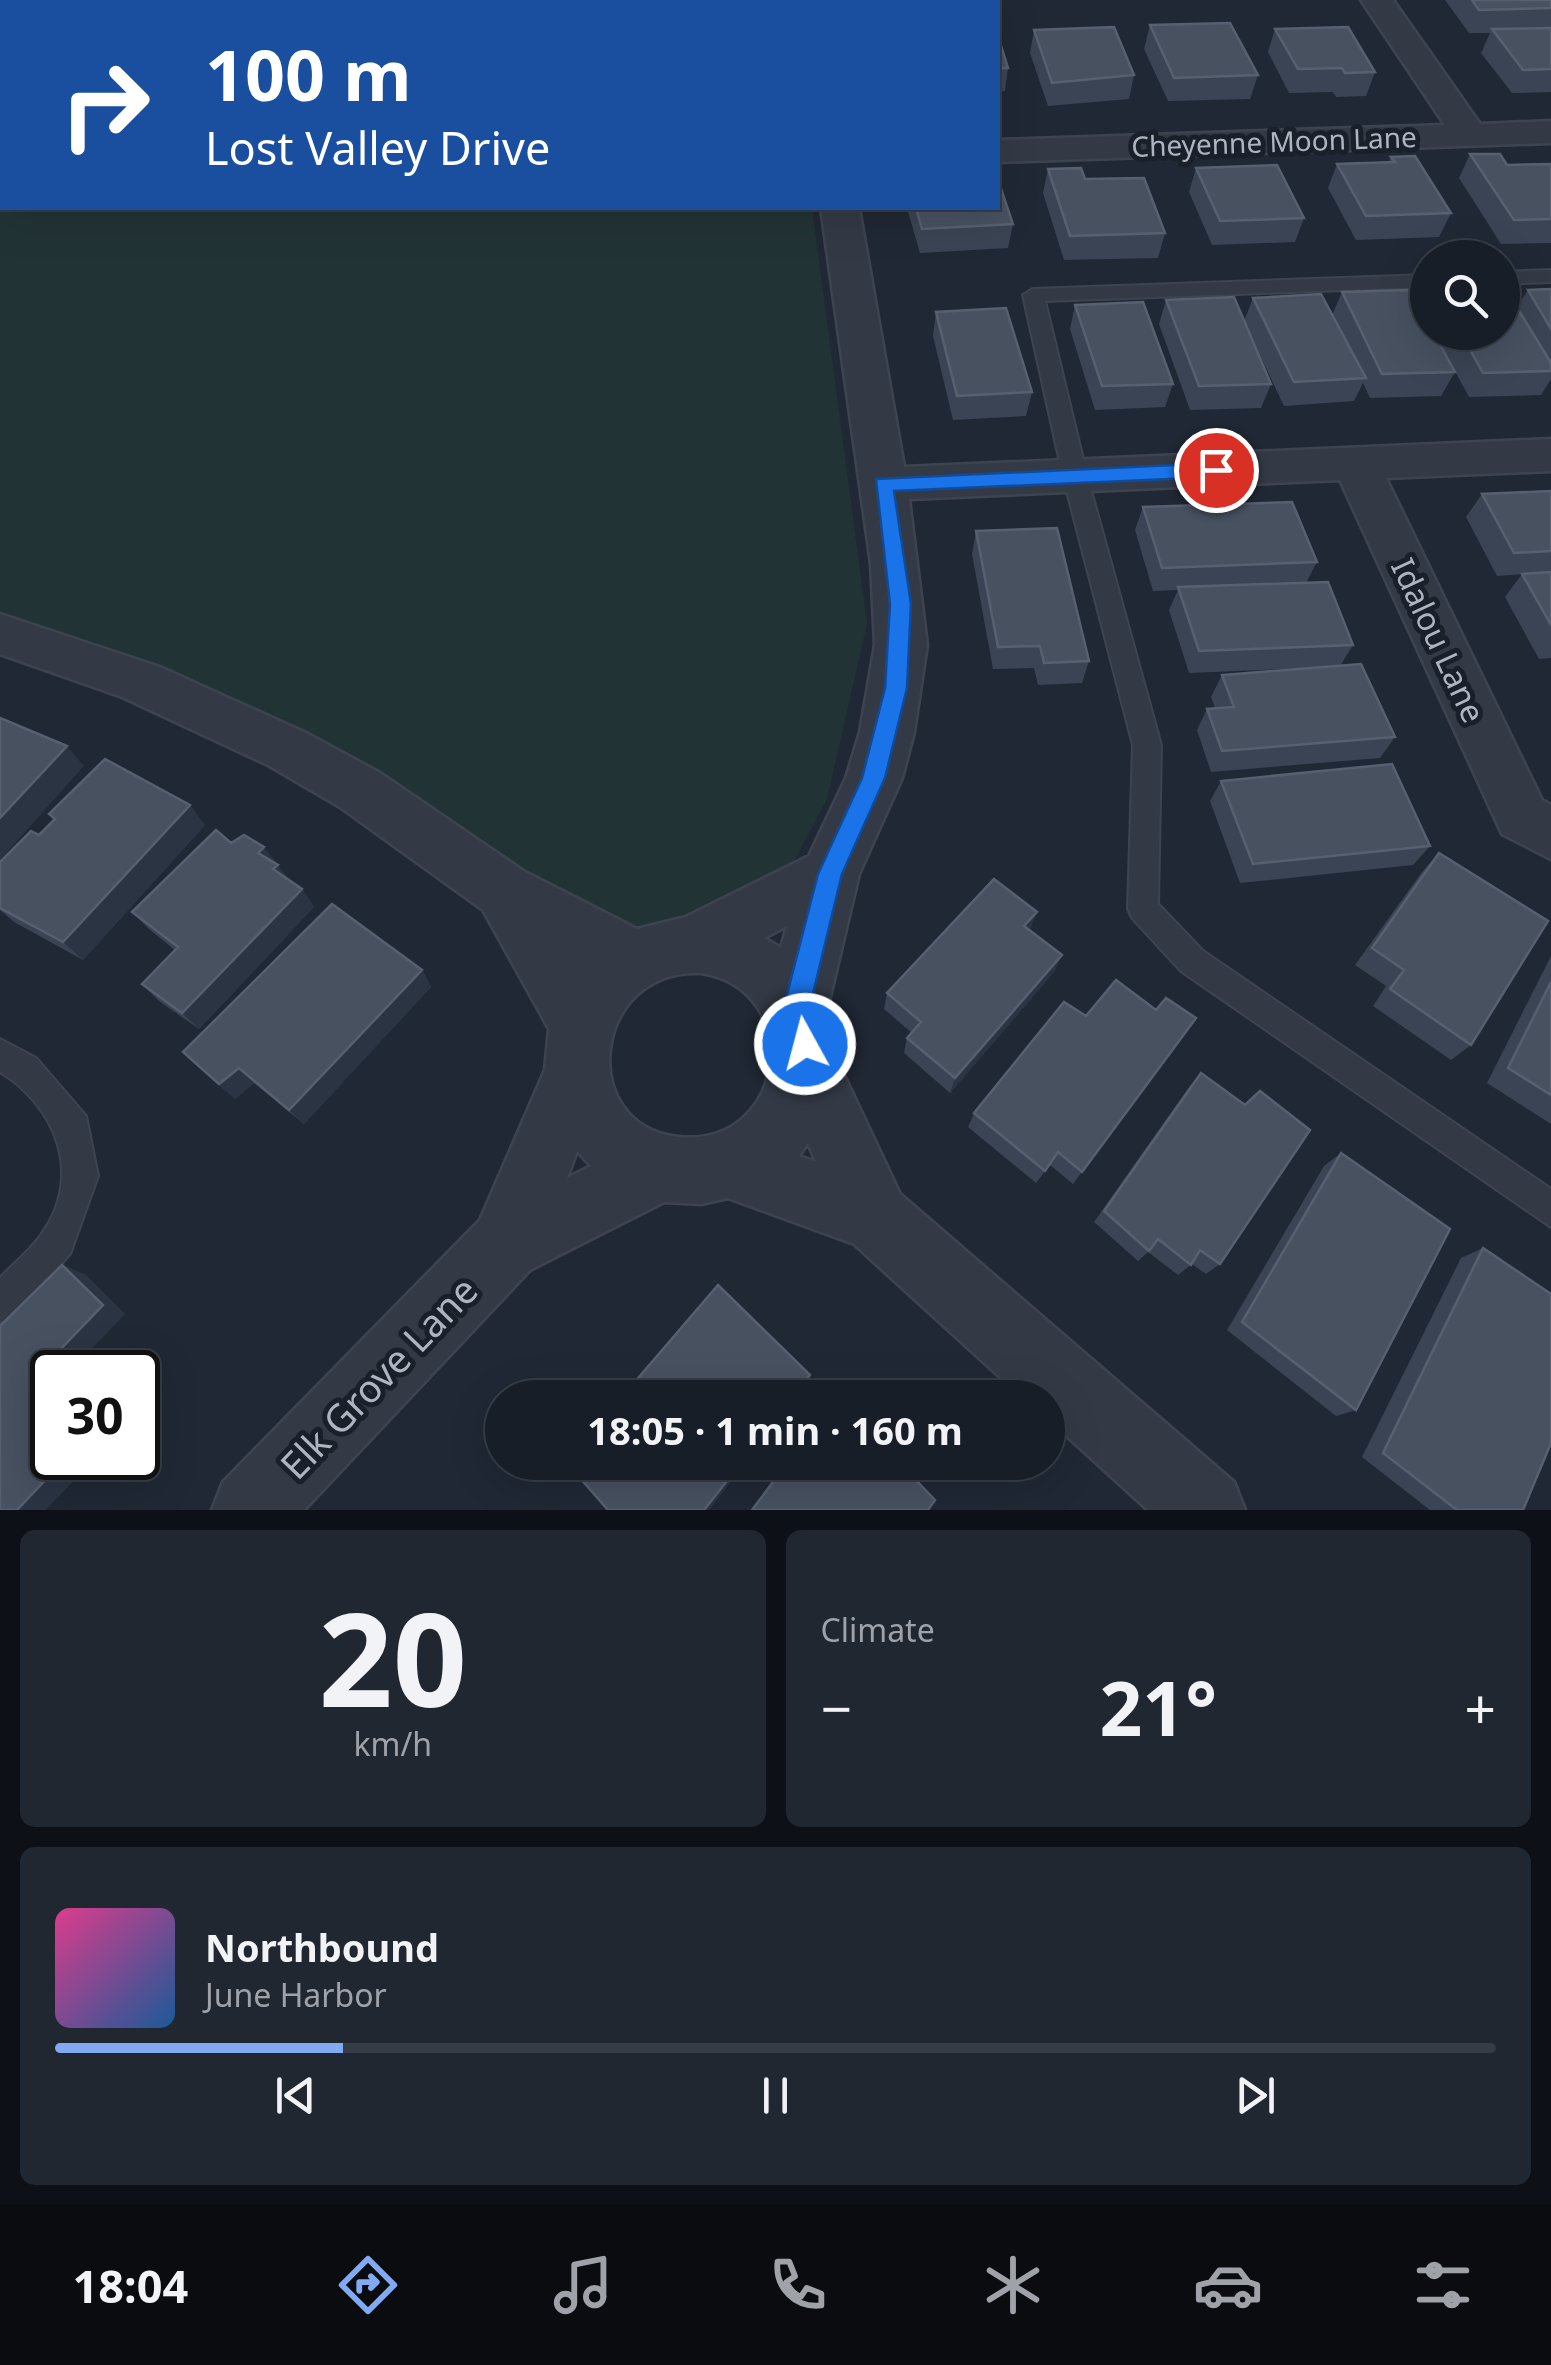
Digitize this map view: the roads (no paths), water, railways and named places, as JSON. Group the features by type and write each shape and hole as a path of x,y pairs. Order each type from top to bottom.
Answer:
{"street":[{"path":"1376,0 1470,134"},
{"name":"Cheyenne Moon Lane","path":"1000,150 1551,132"},
{"path":"692,1165 761,1144 796,1097 800,1036 830,874 874,778 896,688 900,604 840,210"},
{"path":"883,484 1551,455"},
{"name":"Idalou Lane","path":"1356,464 1537,826"},
{"path":"0,634 142,682 287,749 360,790 504,891 664,953 720,950 751,961 776,981 876,1218"},
{"path":"578,1051 598,994 664,953 830,874"},
{"path":"504,891 578,1051 586,1110 607,1139 641,1162 692,1165 876,1218 1206,1510"},
{"name":"Elk Grove Lane","path":"252,1510 505,1245 578,1051"},
{"name":"Elk Grove Lane","path":"505,1245 692,1165"}],"lane":[{"path":"1520,277 1551,276"},
{"path":"1410,281 1033,295 1075,476 1147,746 1143,909 1192,961 1551,1210"},
{"path":"0,1054 25,1069 74,1128 80,1176 58,1242 0,1304"}]}
